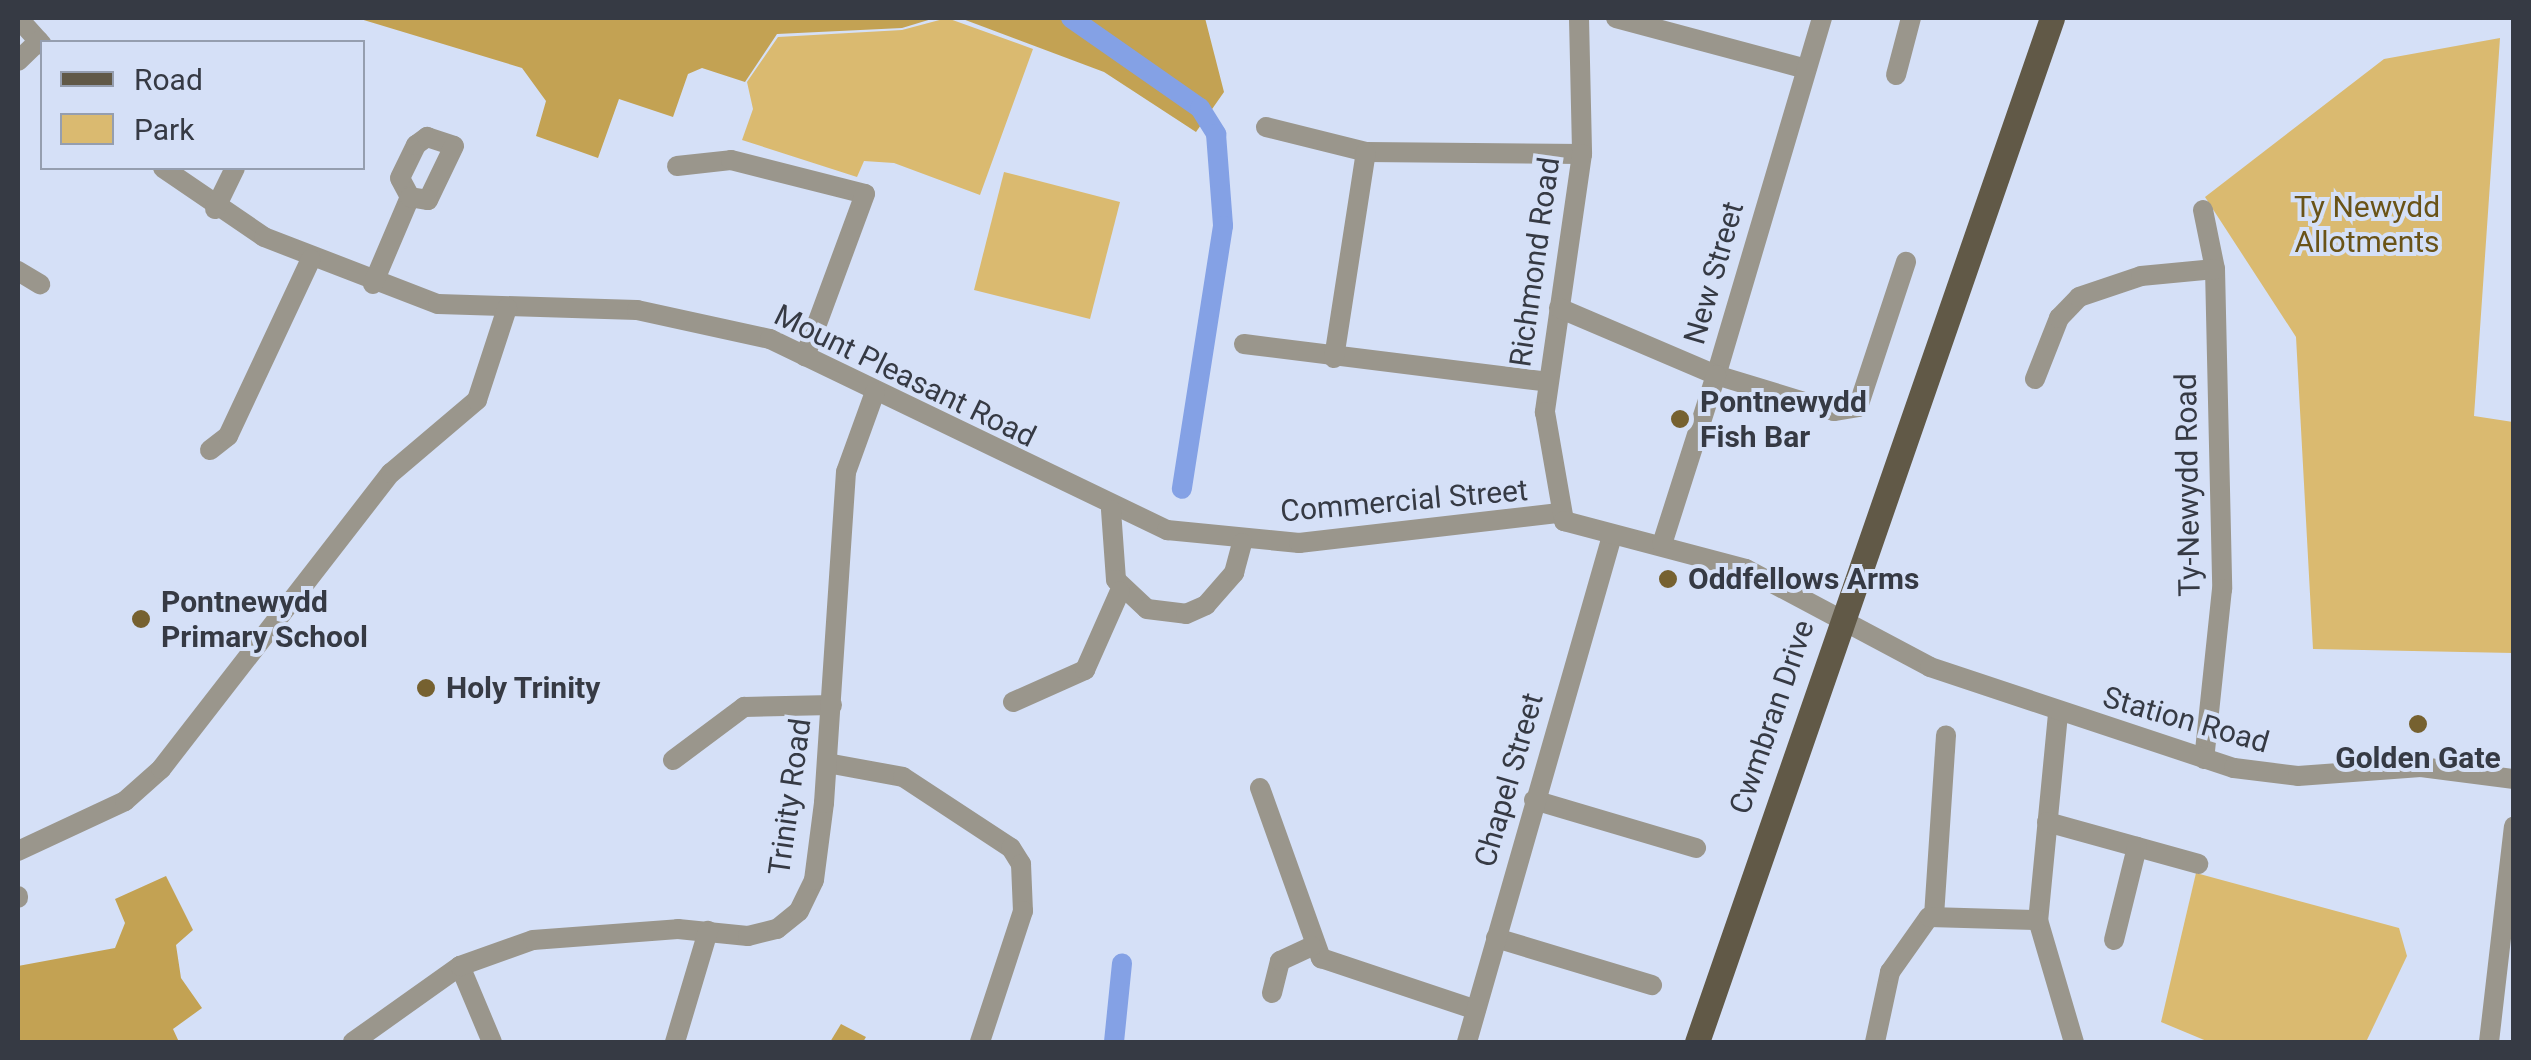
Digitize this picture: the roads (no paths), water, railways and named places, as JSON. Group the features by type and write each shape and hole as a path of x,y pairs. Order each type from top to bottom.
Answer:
{"main road":[{"name":"Cwmbran Drive","path":"1697,1042 2052,18"}],"street":[{"path":"18,18 40,43"},
{"name":"Richmond Road","path":"1559,514 1547,382 1582,154 1579,18"},
{"path":"1616,18 1806,70"},
{"name":"New Street","path":"1662,544 1822,18"},
{"path":"1896,75 1912,18"},
{"path":"18,61 40,45"},
{"path":"1266,127 1366,152 1582,154"},
{"path":"1334,358 1366,152"},
{"path":"677,166 731,160 865,194 805,356"},
{"name":"Mount Pleasant Road","path":"166,170 215,209 311,258 438,304 591,308 695,317 805,356 1110,510"},
{"path":"215,209 234,170"},
{"path":"374,284 410,196"},
{"name":"Ty-Newydd Road","path":"2203,210 2215,269 2222,589 2204,759"},
{"path":"210,450 228,436 311,258"},
{"path":"1559,308 1716,375 1851,411 1862,400 1906,262"},
{"path":"2035,380 2059,318 2079,298 2141,276 2215,269"},
{"path":"18,271 40,284"},
{"path":"591,308 599,284"},
{"path":"18,851 125,801 161,768 391,473 477,400 507,308"},
{"path":"1244,344 1547,382"},
{"name":"Trinity Road","path":"353,1042 460,966 534,940 777,930 798,910 814,880 827,763 846,472 875,392"},
{"path":"1013,702 1086,670 1120,591 1110,510"},
{"name":"Commercial Street","path":"1110,510 1242,543 1559,514 1612,536 1662,544 1746,570 1859,632"},
{"name":"Chapel Street","path":"1467,1042 1612,536"},
{"path":"1120,591 1147,609 1196,611 1234,573 1242,543"},
{"name":"Station Road","path":"1859,632 2058,714 2274,776 2421,768 2514,779"},
{"path":"673,760 744,707 832,705"},
{"path":"2058,714 2038,920 2074,1042"},
{"path":"1875,1042 1883,990 1934,916 1946,735"},
{"path":"827,763 904,777 1011,848 1021,864 1023,910 980,1042"},
{"path":"1260,788 1312,946 1337,968 1476,1010"},
{"path":"1534,800 1696,848"},
{"path":"2047,822 2198,864"},
{"path":"2489,1042 2504,982 2514,826"},
{"path":"2114,940 2137,847"},
{"path":"1934,916 2038,920"},
{"path":"675,1042 708,931"},
{"path":"1496,938 1652,985"},
{"path":"1272,993 1280,961 1312,946"},
{"path":"460,966 492,1042"}],"waterway":[{"path":"1071,18 1200,108 1216,134 1223,226 1182,489"},
{"path":"1114,1042 1122,963"}],"place":[{"name":"Pontnewydd Fish Bar","path":"1680,419"},
{"name":"Oddfellows Arms","path":"1668,579"},
{"name":"Pontnewydd Primary School","path":"141,619"},
{"name":"Holy Trinity","path":"426,688"},
{"name":"Golden Gate","path":"2418,724"}],"park label":[{"name":"Ty Newydd Allotments","path":"2367,224"}]}
